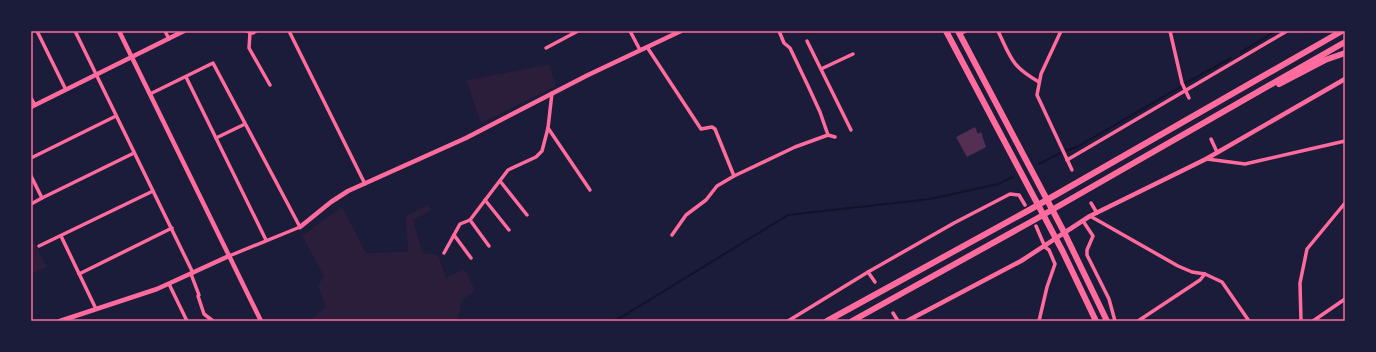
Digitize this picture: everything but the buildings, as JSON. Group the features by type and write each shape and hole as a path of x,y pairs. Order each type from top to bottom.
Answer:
{"highway":[{"path":"946,31 1056,238 1096,321"},
{"path":"1291,60 1336,31"},
{"path":"827,321 1056,195 1342,31"},
{"path":"958,33 1064,232 1107,321"},
{"path":"852,321 1061,205 1345,42"},
{"path":"1175,139 1317,64 1345,53"}],"street":[{"path":"37,31 66,90"},
{"path":"75,31 172,228 192,273 200,295 198,296 204,314 213,321"},
{"path":"119,31 261,321"},
{"path":"165,31 169,38"},
{"path":"31,98 33,106 184,31"},
{"path":"256,31 249,32 249,48 270,86"},
{"path":"290,31 365,184"},
{"path":"546,48 578,31"},
{"path":"630,31 640,50"},
{"path":"60,321 169,284 229,256 300,227 331,202 365,184 466,138 552,93 681,31"},
{"path":"778,31 784,43 790,48 823,118 828,135"},
{"path":"958,33 966,31"},
{"path":"998,31 1018,69 1038,82"},
{"path":"1062,31 1038,82 1038,100 1072,170"},
{"path":"1170,31 1185,91 1189,98"},
{"path":"1067,160 1287,31"},
{"path":"807,41 851,130"},
{"path":"647,47 701,129 712,127 715,129 734,176"},
{"path":"821,69 853,54"},
{"path":"150,94 213,63 300,227"},
{"path":"186,77 266,240"},
{"path":"907,321 1045,247 1064,232 1090,216 1206,158 1345,80"},
{"path":"444,252 460,224 470,220 508,170 536,156 542,151 548,128 552,93"},
{"path":"31,158 116,116"},
{"path":"216,138 245,124"},
{"path":"548,128 590,190"},
{"path":"672,235 686,215 706,200 718,186 734,176 781,153 828,135 835,137"},
{"path":"1211,139 1217,152"},
{"path":"1206,158 1245,164 1345,141"},
{"path":"31,204 134,153"},
{"path":"31,176 42,198"},
{"path":"500,181 527,214"},
{"path":"39,246 153,191"},
{"path":"788,321 868,272 954,223 1010,194 1019,194 1025,205"},
{"path":"485,200 509,230"},
{"path":"1091,203 1097,213"},
{"path":"1301,321 1300,283 1307,249 1345,203"},
{"path":"1090,216 1178,266 1192,272 1205,274 1222,282 1249,321"},
{"path":"470,220 489,246"},
{"path":"1083,221 1093,236 1087,250 1089,262 1109,299 1115,321"},
{"path":"1036,226 1045,247 1049,250 1055,264 1047,287 1039,321"},
{"path":"79,274 172,228"},
{"path":"454,235 471,258"},
{"path":"61,236 96,309"},
{"path":"868,272 875,282"},
{"path":"1138,321 1200,280 1205,274"},
{"path":"169,284 187,321"},
{"path":"1313,321 1345,299"},
{"path":"893,313 898,321"}],"shaded area":[{"path":"549,65 556,86 481,123 466,80"},
{"path":"428,205 431,210 413,220 422,253 438,255 446,278 464,269 475,290 461,301 458,321 309,321 326,307 318,286 324,276 302,236 342,207 366,253 408,252 406,216"},
{"path":"31,236 47,267 31,274"}],"waterway":[{"path":"1241,52 1276,31"},
{"path":"1184,84 1231,58"},
{"path":"1065,151 1077,147 1182,86"},
{"path":"1039,164 1060,153"},
{"path":"615,321 788,215 930,199 998,184 1013,177"}]}
